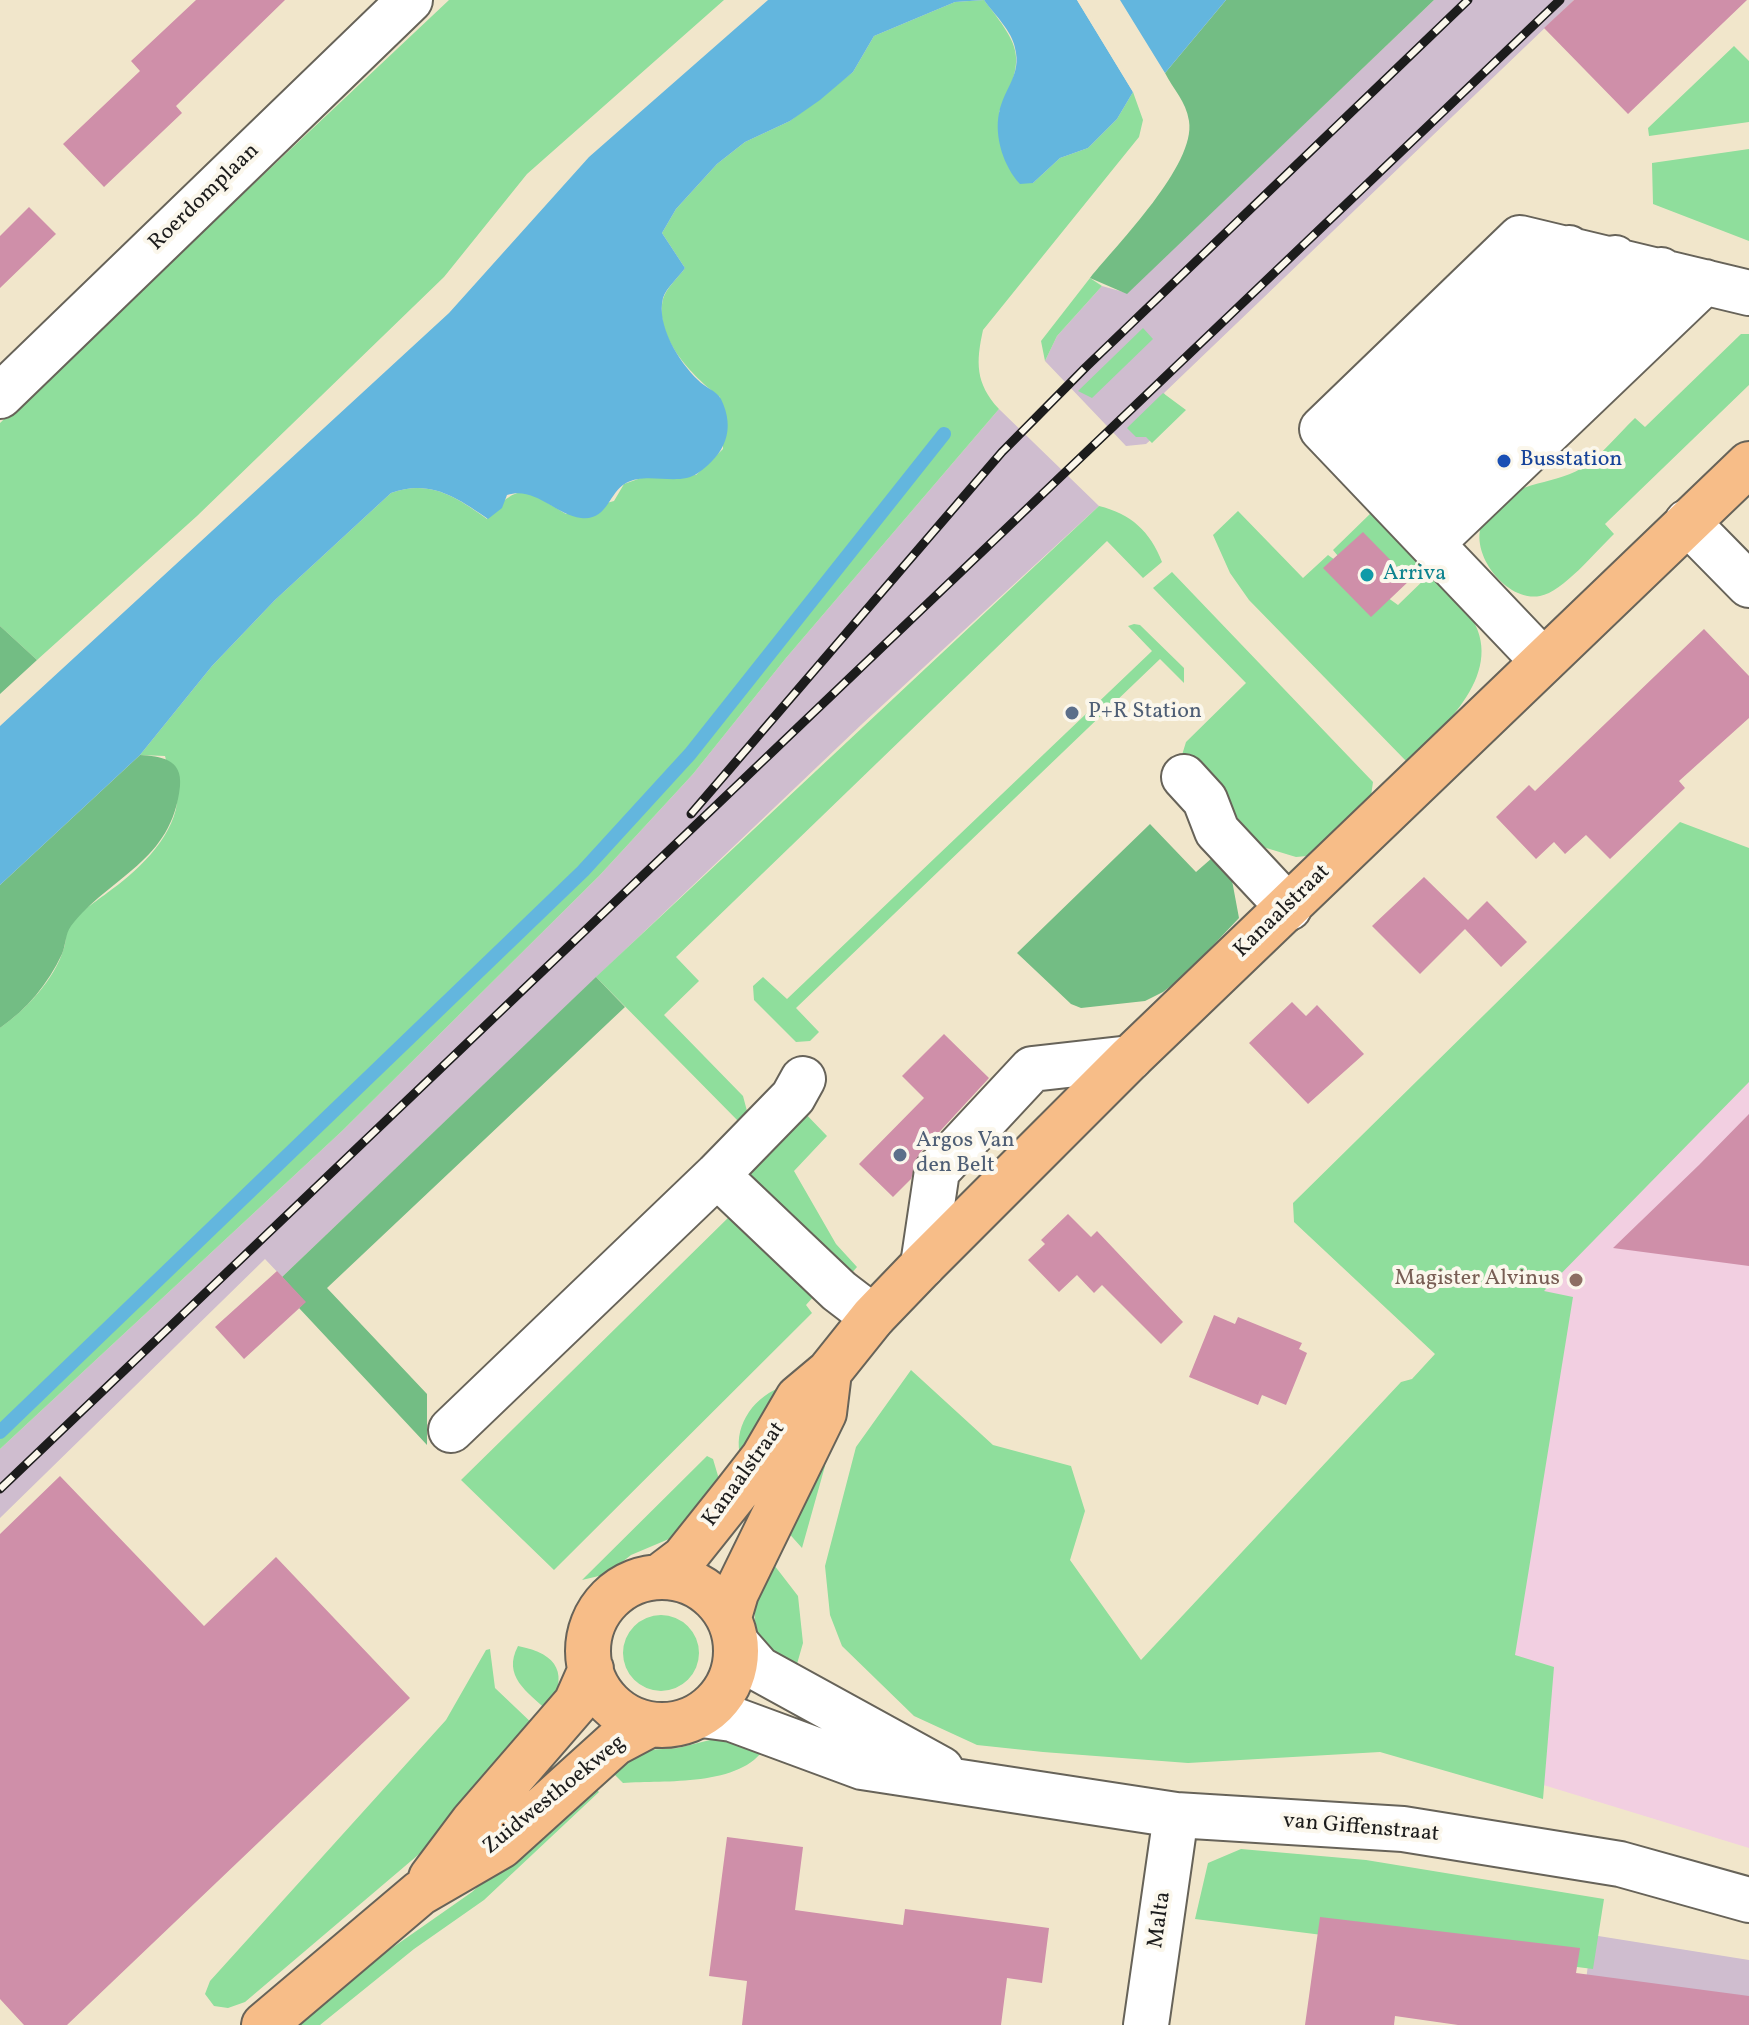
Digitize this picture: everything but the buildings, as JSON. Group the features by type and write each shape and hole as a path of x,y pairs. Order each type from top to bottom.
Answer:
{"main road":[{"name":"Kanaalstraat","path":"659,1577 684,1558 763,1458 798,1398 829,1372 873,1317 923,1265 1130,1058 1749,464"},
{"name":"Kanaalstraat","path":"733,1630 736,1593 824,1413 829,1372"},
{"path":"659,1577 693,1583 712,1596 733,1630 734,1671 722,1696 702,1715 676,1725 649,1725 623,1715 598,1690 587,1656 594,1621 607,1601 625,1586 659,1577"},
{"name":"Zuidwesthoekweg","path":"420,1893 473,1822 576,1703 591,1669"},
{"name":"Zuidwesthoekweg","path":"264,2025 420,1893 501,1846 615,1743 649,1725"}],"street":[{"name":"Roerdomplaan","path":"0,396 410,0"},
{"path":"1543,661 1322,429 1520,238 1615,258 1749,293"},
{"path":"1391,500 1615,258"},
{"path":"1391,500 1661,270"},
{"path":"1391,500 1705,282"},
{"path":"1687,522 1749,585"},
{"path":"1196,808 1289,908"},
{"path":"923,1265 937,1171 1032,1069 1130,1058"},
{"path":"451,1430 717,1175 793,1097 803,1079"},
{"path":"717,1175 839,1291 873,1317"},
{"name":"van Giffenstraat","path":"733,1630 759,1669 967,1783"},
{"name":"van Giffenstraat","path":"702,1715 732,1719 862,1767 1176,1815 1403,1829 1620,1864 1749,1900"},
{"name":"Malta","path":"1146,2025 1176,1815"}],"shaded area":[{"path":"1434,0 1574,0 1164,393 1179,415 1146,444 1126,446 1045,361 1057,336 1102,286 1127,293"},
{"path":"999,409 1099,506 861,725 282,1277 265,1259 0,1518 0,1449 342,1131 599,876 693,774 786,658"},
{"name":"Magister Alvinus","path":"1749,865 1749,1848 1426,1749 1482,1356"},
{"path":"1592,1935 1749,1960 1749,2025 1580,2025"}],"green space":[{"path":"449,0 724,0 527,174 444,277 197,516 37,660 0,626 0,423"},
{"path":"984,0 1006,30 1016,53 1013,78 999,112 1033,183 1060,158 1088,148 1117,119 1133,92 1143,120 1139,137 983,330 979,372 985,390 999,409 786,658 693,774 599,876 342,1131 0,1449 0,1028 20,1012 46,983 59,960 67,930 74,919 140,865 168,830 177,798 165,756 140,755 212,666 275,600 391,493 418,488 442,492 487,519 508,498 524,492 566,514 614,501 624,484 641,478 696,475 723,449 720,397 687,367 664,327 663,299 685,268 662,233 676,209 717,164 745,142 790,121 853,72 874,36 955,2"},
{"path":"1226,0 1434,0 1127,294 1090,278 1153,203 1180,159 1188,139 1189,121 1182,101 1165,73"},
{"path":"1734,46 1749,61 1749,122 1649,136 1648,128"},
{"path":"1749,149 1749,241 1653,204 1652,163"},
{"path":"1090,278 1102,286 1057,336 1045,361 1041,341"},
{"path":"1143,328 1153,339 1092,398 1078,391"},
{"path":"1741,334 1749,334 1749,385 1605,524 1614,534 1569,579 1549,593 1527,596 1501,582 1484,557 1480,543 1480,529 1497,504 1520,489 1582,468 1635,418 1645,427"},
{"path":"1163,393 1186,410 1152,443 1146,437 1136,437 1127,428"},
{"path":"1099,506 1121,514 1138,525 1152,541 1162,562 1143,578 1107,541 676,957 699,981 664,1015 743,1096 747,1111 742,1125 596,977"},
{"path":"1238,511 1303,578 1328,555 1398,605 1432,572 1469,614 1479,635 1481,656 1477,677 1453,715 1407,762 1249,600 1230,573 1213,535"},
{"path":"1373,511 1425,565 1410,580 1338,556 1333,550"},
{"path":"1172,572 1373,782 1371,796 1307,856 1296,857 1263,847 1182,755 1186,742 1246,683 1153,588"},
{"path":"1140,625 1184,668 1184,683 1160,659 796,1008 819,1032 810,1041 796,1042 754,1000 753,986 763,977 787,999 1152,651 1128,626"},
{"path":"0,626 37,660 0,694"},
{"path":"140,755 162,758 178,770 180,786 175,812 165,833 137,866 71,926 62,954 43,986 19,1013 0,1028 0,885"},
{"path":"1680,822 1749,848 1749,1082 1544,1291 1573,1297 1515,1655 1554,1667 1543,1799 1380,1752 1188,1763 1043,1752 977,1745 914,1716 842,1646 830,1615 825,1566 856,1447 911,1370 993,1445 1071,1466 1085,1511 1070,1560 1141,1660 1401,1382 1412,1379 1435,1354 1294,1222 1293,1203"},
{"path":"1150,824 1196,872 1212,858 1231,875 1239,918 1185,975 1163,992 1145,1001 1081,1008 1071,1004 1017,953"},
{"path":"596,977 625,1007 327,1288 427,1394 427,1445 299,1308 305,1302 282,1277"},
{"path":"801,1109 827,1136 794,1171 836,1244 857,1267 850,1275 748,1173"},
{"path":"731,1215 814,1296 806,1305 812,1313 554,1570 461,1480"},
{"path":"779,1388 741,1458 739,1437 746,1417 760,1400"},
{"path":"707,1456 713,1459 721,1486 676,1536 631,1555 607,1574 582,1580"},
{"path":"822,1464 825,1466 802,1548 785,1529"},
{"path":"771,1561 798,1596 803,1643 795,1671 766,1645 755,1622 758,1596"},
{"path":"661,1615 676,1618 688,1626 696,1638 699,1653 696,1668 688,1680 676,1688 661,1691 646,1688 634,1680 626,1668 623,1653 626,1638 634,1626 646,1618"},
{"path":"518,1646 543,1654 556,1668 558,1686 548,1711 525,1690 515,1675 513,1666"},
{"path":"490,1649 495,1688 536,1727 431,1844 245,2002 228,2008 214,2006 205,1994 210,1981 446,1720 486,1650"},
{"path":"718,1738 765,1747 754,1760 739,1769 701,1779 623,1783 608,1768 648,1750 678,1748"},
{"path":"590,1784 599,1792 484,1900 414,1949 320,2025 294,2025 382,1955 472,1892"},
{"path":"1241,1849 1366,1860 1604,1899 1593,1969 1195,1919 1208,1863"}],"water":[{"path":"768,0 984,0 955,2 874,36 853,72 790,121 745,142 717,164 676,209 662,233 685,268 663,298 663,320 671,342 684,363 719,396 725,410 727,431 715,458 690,477 644,478 626,483 602,511 590,518 571,515 527,494 507,495 502,508 488,519 442,492 418,488 391,493 275,600 212,666 140,755 0,885 0,726 449,313 589,157"},
{"path":"984,0 1077,0 1133,92 1117,119 1088,148 1060,158 1033,183 1020,184 1009,169 1002,151 998,132 999,113 1017,58 1010,35"},
{"path":"1120,0 1226,0 1165,73"}],"pier":[{"path":"1077,0 1081,0 1136,90 1133,92"}],"waterway":[{"path":"0,1432 583,871 690,754 944,434"}],"railway":[{"path":"691,814 1002,452 1086,367 1468,0"},
{"path":"0,1489 1560,0"}],"place":[{"name":"Busstation","path":"1504,461"},
{"name":"Arriva","path":"1367,575"},
{"name":"P+R Station","path":"1072,713"},
{"name":"Argos Van den Belt","path":"900,1155"},
{"name":"Magister Alvinus","path":"1576,1280"}]}
